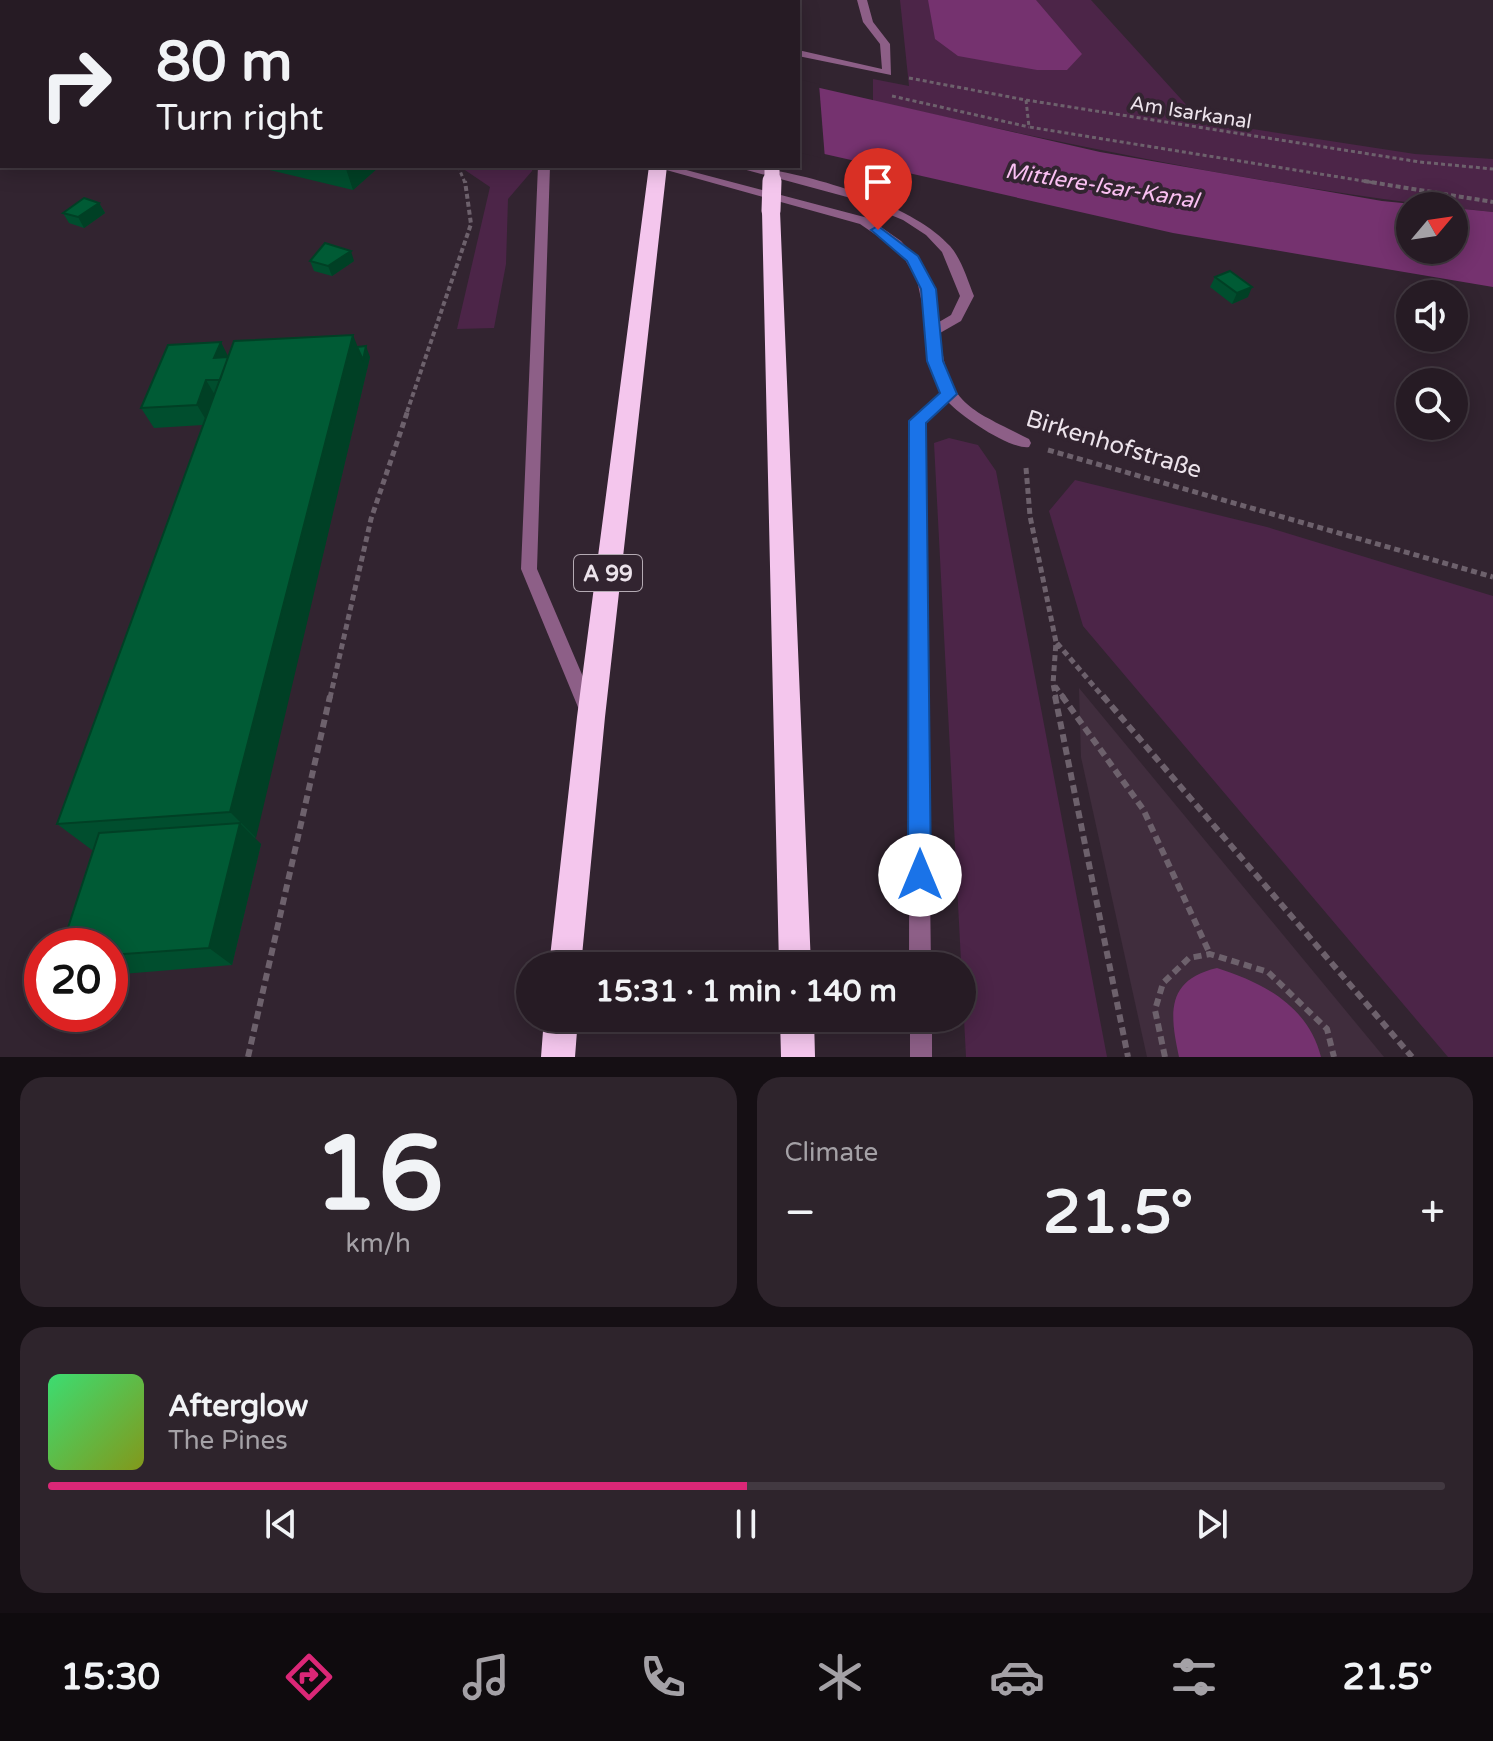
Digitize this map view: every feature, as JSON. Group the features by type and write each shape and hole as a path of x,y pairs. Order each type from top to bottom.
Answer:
{"highway":[{"path":"772,168 795,952"},
{"name":"A 99","path":"566,952 591,717 657,171"},
{"path":"558,1057 560,1032"},
{"path":"797,1032 798,1057"}],"lane":[{"path":"800,53 887,73 885,44 868,22 862,0"},
{"path":"544,168 529,569 591,717"},
{"path":"746,168 872,201 914,222 947,250 967,296 956,318 933,331"},
{"path":"657,171 864,221 892,238 913,259 929,289 935,361 948,394 917,421 920,952"},
{"name":"Birkenhofstraße","path":"948,394 980,419 1024,443"},
{"path":"921,1032 921,1057"}],"path":[{"name":"Am Isarkanal","path":"887,73 1026,100 1420,162 1493,169"},
{"path":"884,94 1029,127 1493,202"},
{"path":"1026,100 1029,127"},
{"path":"248,1057 371,519 471,224 464,175 459,168"},
{"path":"1024,443 1030,516 1056,642 1053,684 1128,1057"},
{"name":"Birkenhofstraße","path":"1024,443 1493,577"},
{"path":"1056,642 1412,1057"},
{"path":"1053,684 1143,809 1210,954"},
{"path":"1165,1057 1155,1010 1163,983 1189,958 1210,954 1268,972 1327,1029 1334,1057"}],"shaded area":[{"path":"900,0 1091,0 1201,121 1415,154 1493,159 1493,212 1468,209 1468,192 1396,192 1396,200 1338,192 1183,166 873,101 873,79 909,86"},
{"path":"462,168 533,168 508,199 506,264 494,328 457,329 490,187"},
{"path":"949,438 978,445 996,471 1107,1057 966,1057 965,1032 976,1032 976,952 961,952 934,443"},
{"path":"1075,480 1267,527 1493,596 1493,1057 1448,1057 1083,626 1049,511"},
{"path":"1079,688 1384,1057 1147,1057 1081,757"}],"water":[{"path":"928,0 1036,0 1082,54 1067,70 1037,70 958,56 935,39"},
{"name":"Mittlere-Isar-Kanal","path":"800,83 1100,152 1396,202 1396,264 1468,264 1468,209 1493,212 1493,287 1468,283 1468,280 1452,280 1173,233 800,148"},
{"path":"1217,968 1267,989 1295,1010 1315,1039 1321,1057 1179,1057 1173,1014 1175,1001 1188,981"}],"pier":[{"path":"800,79 819,84 825,159 800,153"}],"building":[{"path":"84,198 99,203 78,217 63,213"},
{"path":"325,243 351,251 328,266 310,261"},
{"path":"1230,271 1252,287 1237,293 1215,277"},
{"path":"353,335 230,812 57,824 234,341"},
{"path":"221,342 214,358 228,357 220,380 206,380 197,405 141,408 168,345"},
{"path":"366,346 363,360 357,347"},
{"path":"240,823 209,948 128,954 128,928 68,928 99,833"}],"route":[{"path":"878,230 892,238 913,259 929,289 935,361 948,394 917,421 920,875"}]}
